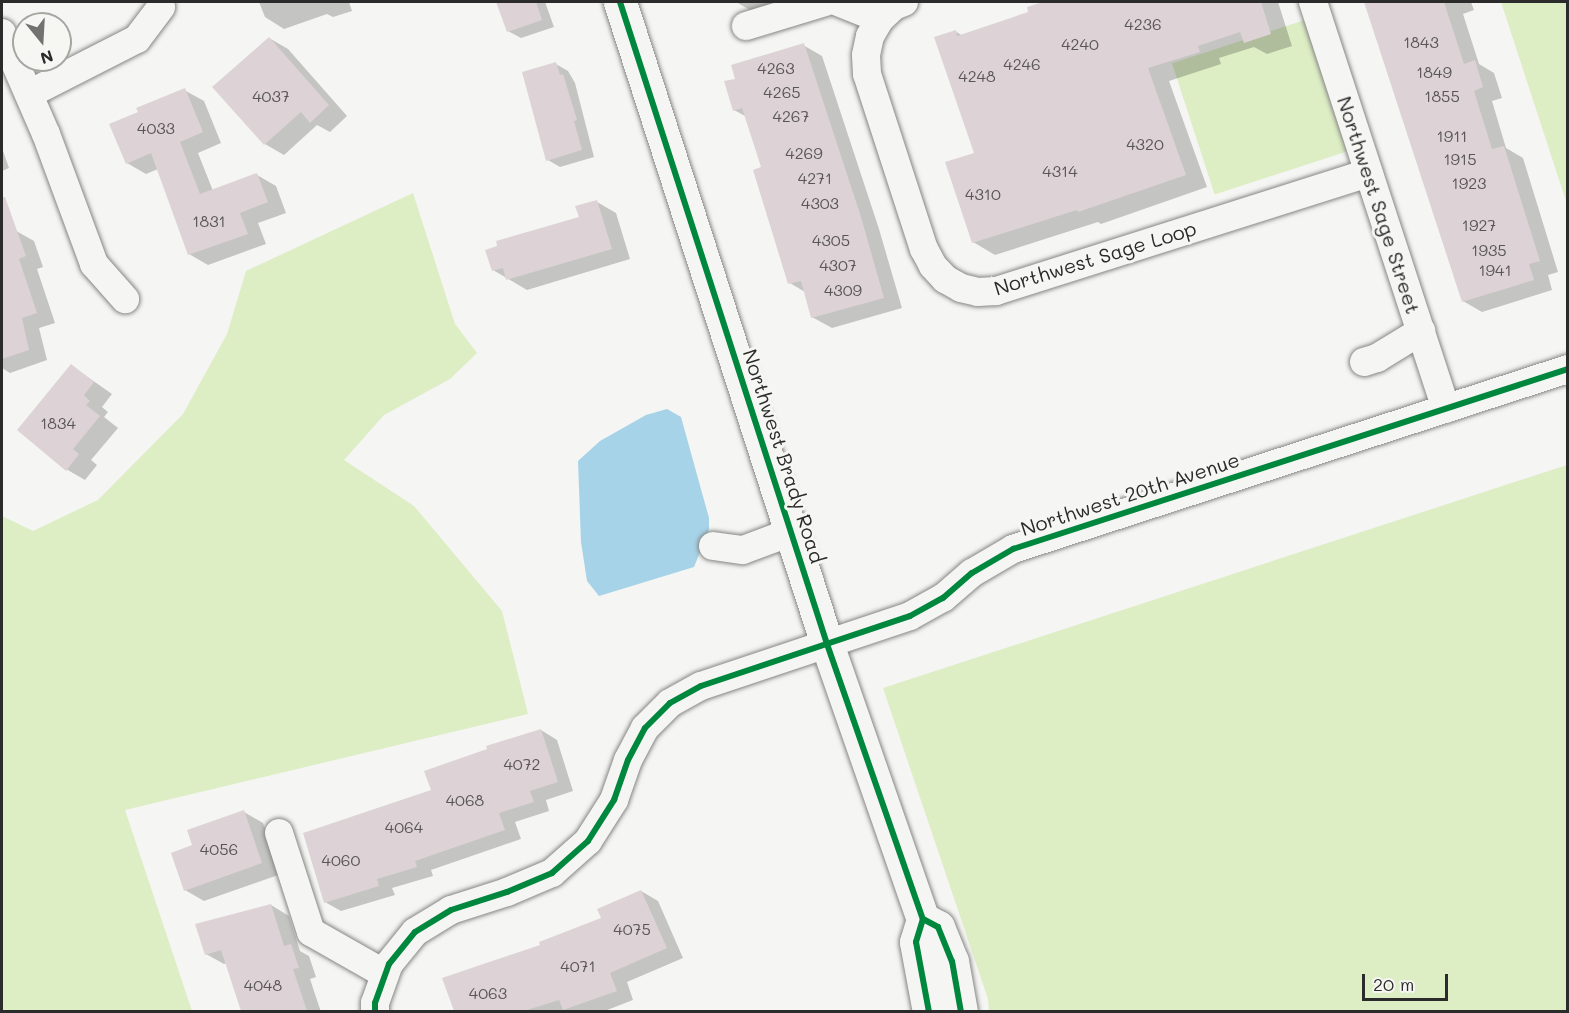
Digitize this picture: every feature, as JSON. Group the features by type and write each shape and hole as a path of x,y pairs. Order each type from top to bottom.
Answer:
{"main road":[{"name":"Northwest Brady Road","path":"620,2 827,644 924,919 938,927 952,961 961,1011"},
{"path":"924,919 916,942 929,1011"}],"street":[{"path":"746,26 825,2"},
{"path":"838,2 880,19 894,6 904,2"},
{"name":"Northwest Sage Street","path":"1313,2 1446,409"},
{"path":"29,94 137,39 161,7"},
{"name":"Northwest Sage Loop","path":"880,19 870,36 866,55 867,74 924,249 933,266 945,279 961,288 978,292 996,291 1369,173"},
{"path":"2,33 29,94 94,264 125,299"},
{"path":"1364,362 1377,358 1421,331"},
{"name":"Northwest 20th Avenue","path":"375,1011 375,1003 389,964 415,932 451,910 507,892 552,873 588,841 614,800 628,760 645,728 670,703 701,686 910,616 944,598 972,573 1013,549 1568,369"},
{"path":"712,546 743,550 791,532"},
{"path":"279,833 310,932 385,974"}],"green space":[{"path":"1501,2 1567,2 1567,204"},
{"path":"1308,19 1351,150 1215,194 1172,63"},
{"path":"413,193 455,324 477,353 450,379 384,415 344,460 414,506 502,611 528,714 125,810 192,1011 2,1011 2,516 33,531 98,500 183,414 227,334 246,271"},
{"path":"1567,465 1567,1011 989,1011 988,999 883,688"}],"water":[{"path":"667,409 681,417 709,518 709,530 694,567 599,596 587,581 581,542 578,461 600,441 646,415"}],"building":[{"path":"496,2 536,2 542,20 507,32"},
{"path":"1043,2 1261,2 1271,34 1244,43 1240,32 1198,46 1200,52 1148,68 1186,175 1078,212 1077,210 972,243 945,162 974,153 934,37 956,30 957,36 1028,12 1027,7"},
{"path":"1364,2 1444,2 1464,64 1475,60 1483,87 1474,91 1492,149 1504,146 1540,261 1529,264 1534,280 1462,302"},
{"path":"269,37 329,105 310,123 301,112 264,145 212,87"},
{"path":"804,43 861,217 884,298 811,318 801,281 788,284 753,170 761,167 742,108 733,111 724,81 735,79 731,65"},
{"path":"556,62 560,75 563,74 577,120 574,121 582,150 546,161 522,72"},
{"path":"185,88 203,132 180,142 200,194 257,173 268,202 240,213 248,234 188,255 151,153 126,164 109,124 138,112 136,108"},
{"path":"2,197 5,197 26,256 19,259 37,313 22,318 29,350 2,359"},
{"path":"597,200 612,249 506,280 503,268 492,271 485,250 497,246 496,241 579,217 575,206"},
{"path":"71,364 94,382 84,395 90,401 86,405 100,416 73,449 79,454 66,471 17,430"},
{"path":"541,729 558,782 530,791 534,802 499,813 505,830 415,861 417,867 377,879 379,886 324,903 303,833 431,790 424,771 487,749 486,746"},
{"path":"244,810 262,863 184,891 171,853 192,845 187,830"},
{"path":"641,890 667,948 610,973 617,991 563,1010 559,1000 524,1011 454,1011 442,978 540,945 539,942 601,918 597,909"},
{"path":"271,904 284,946 291,944 299,968 293,969 307,1011 241,1011 221,950 205,955 195,924"}],"cycle path":[{"path":"620,2 827,644 923,919 916,942 929,1012"},
{"path":"375,1012 375,1003 389,964 415,932 451,910 507,892 552,873 588,841 614,800 628,760 645,728 670,703 701,686 910,616 943,598 972,573 1013,549 1568,369"},
{"path":"923,919 938,927 952,961 961,1012"}]}
